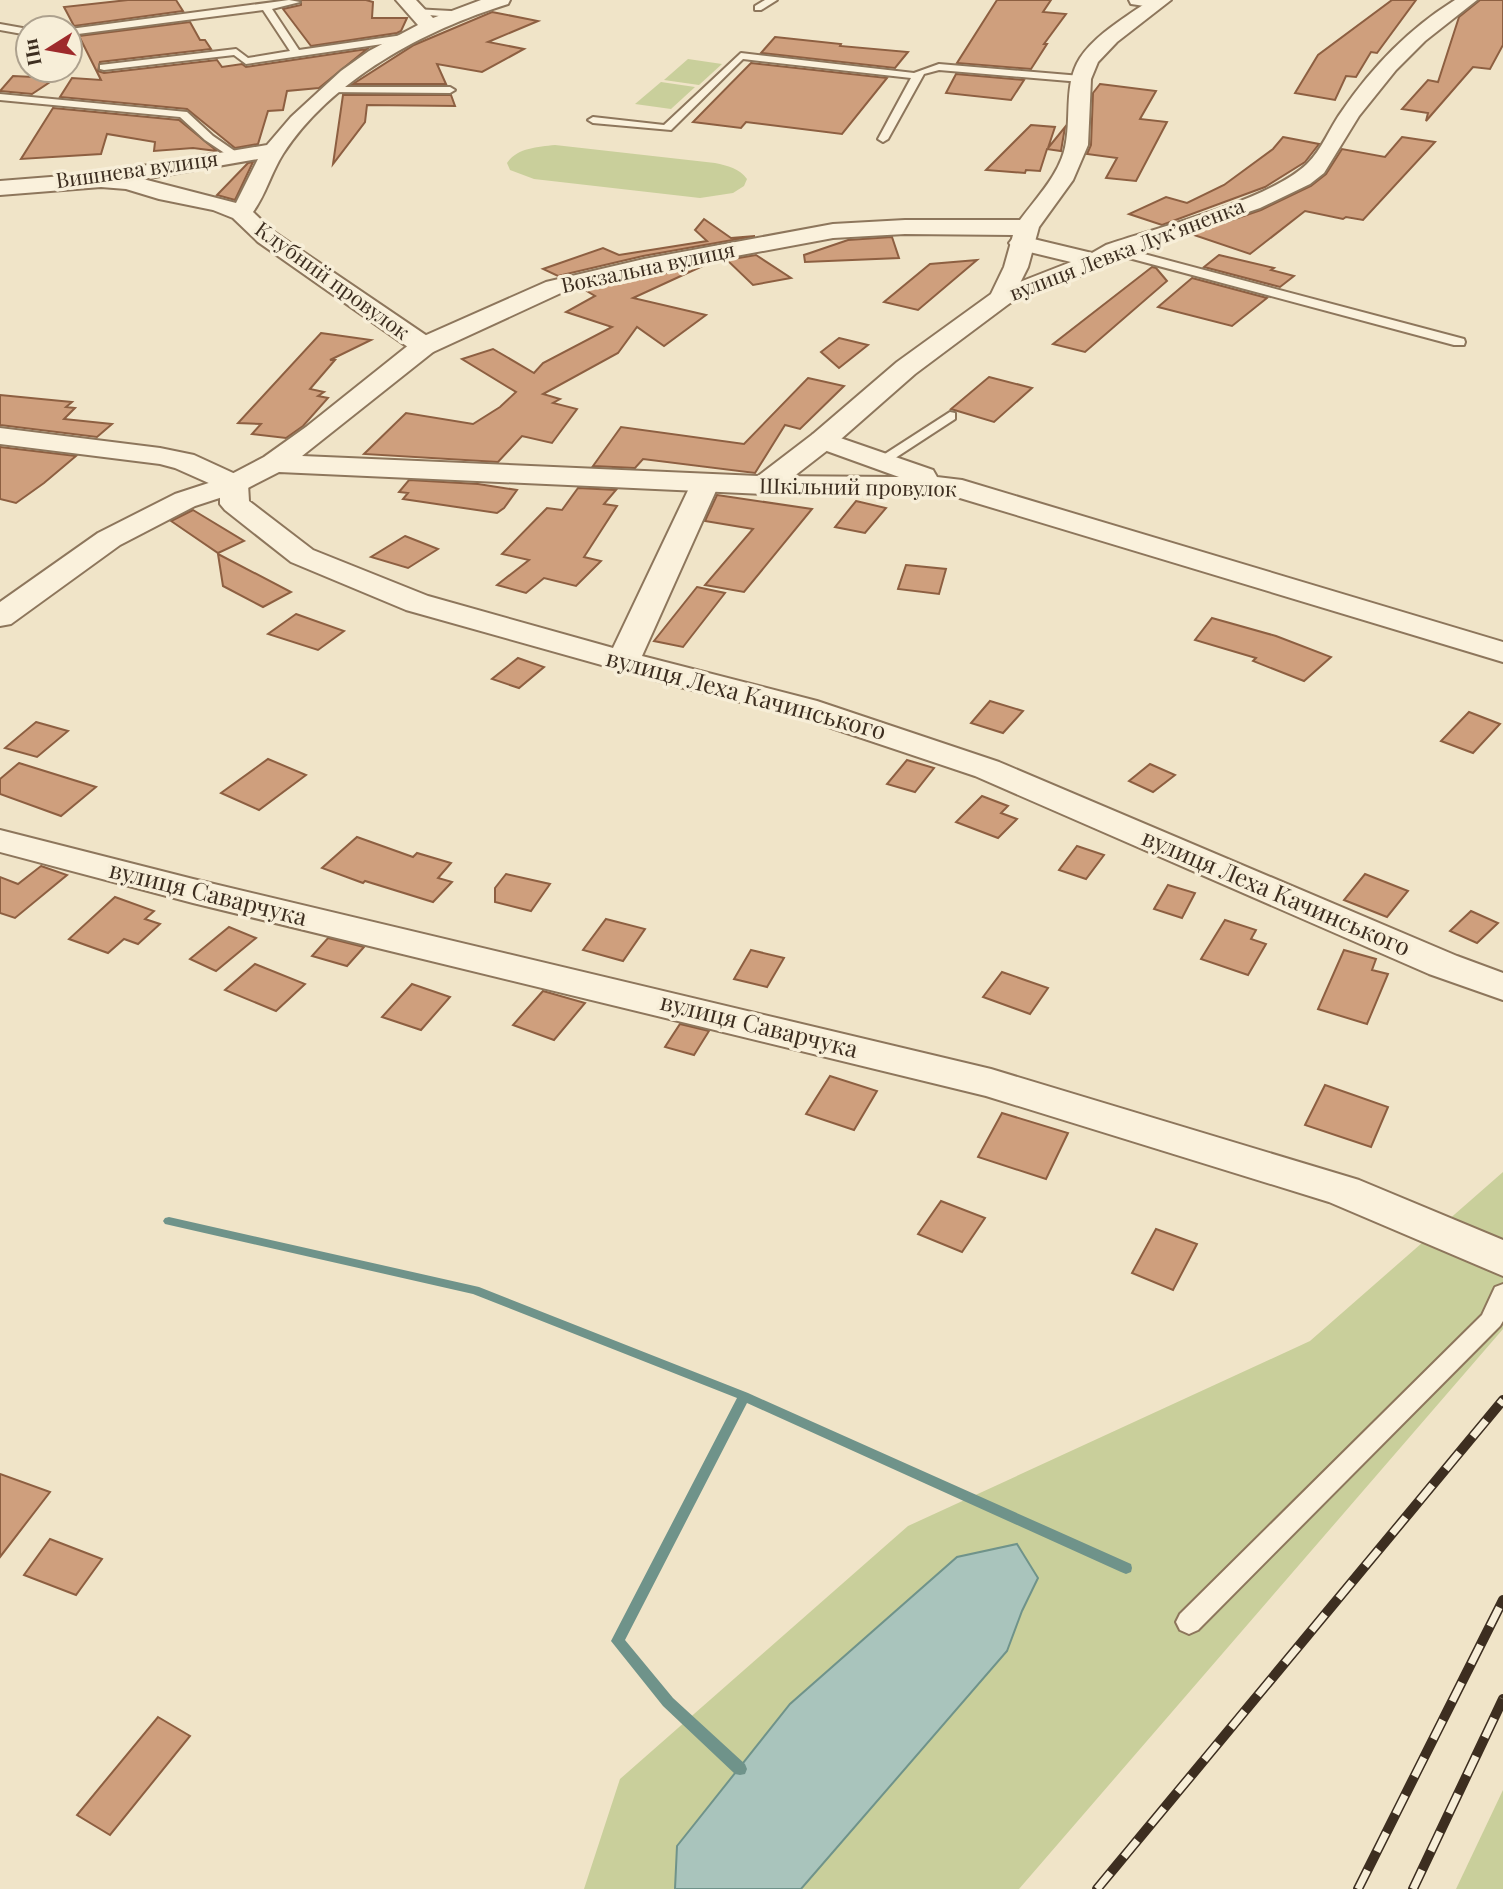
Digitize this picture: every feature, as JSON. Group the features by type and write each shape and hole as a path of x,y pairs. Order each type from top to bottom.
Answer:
{"street":[{"path":"101,180 128,182 159,192 219,204 241,214 252,200 274,150 330,90 360,66 410,37 417,12 452,15 501,0"},
{"name":"вулиця Левка Лукʼяненка","path":"765,485 823,440 906,368 1001,298 1296,183 1315,169 1351,114 1412,40 1468,0"},
{"path":"1001,298 1016,267 1024,235 1062,180 1077,145 1081,79 1089,60 1152,1"},
{"name":"Вишнева вулиця","path":"0,188 101,180 274,150"},
{"name":"Клубний провулок","path":"241,214 266,237 424,346"},
{"name":"Вокзальна вулиця","path":"0,617 109,539 185,500 234,484 274,463 316,433 424,346 555,287 644,266 833,231 888,227 980,229 1024,235 1105,256"},
{"path":"0,436 160,456 184,461 234,484"},
{"path":"823,440 952,486"},
{"name":"Шкільний провулок","path":"274,463 705,484 952,486 1503,652"},
{"name":"вулиця Леха Качинського","path":"234,484 235,504 302,556 417,603 623,662 805,708 937,750 1097,815 1443,965 1503,987"},
{"path":"623,662 705,484"},
{"name":"вулиця Саварчука","path":"0,841 192,891 990,1083 1344,1191 1503,1259"}],"lane":[{"path":"84,30 295,2 294,0"},
{"path":"758,8 772,0"},
{"path":"266,6 296,53"},
{"path":"104,66 236,52 246,61 410,37"},
{"path":"593,120 667,128 741,56 917,76"},
{"path":"883,139 920,72 939,67 1081,79"},
{"path":"330,90 450,90"},
{"path":"0,97 183,114 209,138 236,156"},
{"path":"1105,256 1458,342"},
{"path":"881,461 950,416"},
{"path":"1189,1622 1492,1320 1503,1293"}],"green space":[{"path":"688,59 722,64 699,85 664,80"},
{"path":"661,82 695,87 671,109 635,104"},
{"path":"555,145 715,163 737,170 747,179 744,186 733,193 700,198 534,179 510,170 507,163 516,154 528,149"},
{"path":"1503,1172 1503,1329 1019,1889 584,1889 620,1779 908,1526 1310,1341"},
{"path":"1503,1790 1503,1889 1456,1889"}],"water":[{"path":"1017,1544 1038,1578 1007,1651 801,1889 675,1889 677,1846 790,1704 957,1557"}],"building":[{"path":"128,0 176,0 183,11 84,25 84,14 68,14 64,7"},
{"path":"301,0 366,0 373,2 372,18 407,18 401,31 397,33 311,46 283,9 301,5"},
{"path":"997,0 1051,0 1043,12 1066,14 1044,44 1047,44 1031,69 957,63"},
{"path":"1392,0 1416,0 1377,53 1371,52 1356,77 1346,76 1335,100 1295,93 1318,55"},
{"path":"1480,0 1503,0 1503,45 1490,69 1473,67 1426,121 1428,113 1402,109 1428,80 1438,82 1459,17"},
{"path":"492,12 538,21 488,42 524,49 482,72 437,64 446,84 353,84 414,45"},
{"path":"190,22 200,40 205,40 211,49 100,62 98,71 104,73 217,60 222,67 242,64 246,67 367,49 319,88 287,91 283,110 268,111 258,144 235,148 187,109 60,97 68,84 84,84 84,79 101,80 84,46 84,35"},
{"path":"775,37 908,52 895,68 761,53"},
{"path":"751,63 887,78 842,134 746,122 741,128 693,122"},
{"path":"956,74 1024,80 1011,100 946,93"},
{"path":"13,76 14,84 47,84 32,94 0,91"},
{"path":"1100,84 1156,91 1140,119 1167,122 1136,181 1106,178 1117,158 1087,154 1091,145 1093,93"},
{"path":"343,95 451,95 455,106 367,105 365,122 333,164"},
{"path":"53,108 179,120 217,151 193,148 154,151 155,142 107,134 101,154 21,159"},
{"path":"1031,125 1055,127 1048,148 1065,127 1061,151 1047,149 1040,171 1026,170 1025,173 986,170"},
{"path":"1283,137 1319,144 1305,162 1265,187 1162,225 1129,214 1166,197 1187,203 1224,185 1273,149"},
{"path":"1402,137 1435,142 1363,220 1305,211 1250,254 1191,234 1261,210 1311,186 1326,174 1342,149 1385,157"},
{"path":"253,162 235,200 217,195 248,163"},
{"path":"704,219 731,238 755,236 643,256 558,276 543,269 603,248 619,255 707,241 695,230"},
{"path":"892,237 899,258 805,262 804,255 848,240"},
{"path":"756,255 791,278 753,285 727,260"},
{"path":"1219,255 1274,268 1271,270 1294,276 1280,287 1204,267"},
{"path":"977,260 918,310 884,302 930,264"},
{"path":"707,264 633,298 706,315 664,346 637,327 618,353 543,394 560,399 553,403 577,409 552,443 522,436 498,462 364,454 406,413 473,424 500,407 516,392 462,359 493,349 534,373 543,363 612,327 566,312 595,296 585,290"},
{"path":"1152,267 1167,281 1085,352 1053,344"},
{"path":"1192,278 1267,298 1232,326 1158,307"},
{"path":"321,333 371,340 330,360 335,360 310,389 324,392 318,396 328,398 303,426 286,438 252,434 261,424 238,423"},
{"path":"839,338 868,345 839,368 821,352"},
{"path":"989,377 1032,388 994,422 951,409"},
{"path":"808,378 844,386 800,429 785,425 755,473 643,459 635,468 593,466 621,427 744,444"},
{"path":"0,395 72,402 66,407 75,408 64,419 112,424 97,437 0,425"},
{"path":"0,447 76,456 16,503 0,499"},
{"path":"409,480 478,484 517,490 497,513 403,499 408,493 399,492"},
{"path":"578,488 616,490 604,504 617,506 584,557 601,561 576,586 544,578 526,593 497,585 529,560 502,554 547,508 562,510"},
{"path":"717,495 812,509 744,592 705,585 753,529 705,521"},
{"path":"856,501 886,508 865,533 835,527"},
{"path":"193,510 244,541 218,553 171,521"},
{"path":"405,536 438,549 408,568 371,557"},
{"path":"218,554 291,592 263,607 223,586"},
{"path":"906,565 946,569 939,594 898,589"},
{"path":"697,587 725,593 683,647 654,641"},
{"path":"296,614 344,631 318,650 268,634"},
{"path":"1212,618 1276,636 1331,657 1304,681 1253,661 1256,658 1195,640"},
{"path":"518,658 544,667 519,688 492,679"},
{"path":"990,701 1023,711 1003,733 971,723"},
{"path":"1469,712 1500,724 1473,753 1441,741"},
{"path":"36,722 68,731 37,757 5,748"},
{"path":"268,759 306,775 259,810 221,793"},
{"path":"907,760 934,768 915,792 887,784"},
{"path":"19,763 96,787 61,816 0,794 0,779"},
{"path":"1150,764 1175,775 1153,792 1129,781"},
{"path":"982,796 1008,806 1001,813 1017,819 998,838 956,822"},
{"path":"357,837 413,857 417,853 451,863 438,878 452,882 433,902 365,881 363,883 322,868"},
{"path":"1077,846 1104,855 1086,879 1059,870"},
{"path":"41,866 67,875 15,918 0,913 0,877 18,884"},
{"path":"506,874 550,884 531,911 495,902 495,888"},
{"path":"1365,874 1408,891 1387,917 1344,900"},
{"path":"1168,885 1195,893 1182,918 1154,909"},
{"path":"115,897 154,911 145,919 160,924 138,944 124,939 108,953 69,939"},
{"path":"1471,911 1498,923 1477,943 1450,931"},
{"path":"606,919 645,929 623,961 583,950"},
{"path":"1225,920 1256,930 1251,939 1266,944 1248,975 1201,959"},
{"path":"229,927 256,938 216,971 190,959"},
{"path":"328,938 364,947 347,966 312,956"},
{"path":"751,950 784,958 767,987 734,979"},
{"path":"1344,950 1376,959 1372,970 1388,974 1367,1024 1318,1009"},
{"path":"255,964 305,984 276,1011 225,990"},
{"path":"1002,972 1048,988 1030,1014 983,997"},
{"path":"412,984 450,997 421,1030 382,1017"},
{"path":"543,991 585,1003 554,1040 513,1025"},
{"path":"680,1024 709,1031 694,1055 665,1047"},
{"path":"830,1076 877,1091 854,1130 806,1114"},
{"path":"1325,1085 1388,1107 1371,1147 1305,1125"},
{"path":"1002,1113 1068,1133 1046,1179 978,1157"},
{"path":"941,1201 985,1218 962,1252 918,1234"},
{"path":"1156,1229 1197,1244 1173,1290 1132,1273"},
{"path":"0,1474 50,1492 0,1557"},
{"path":"50,1539 102,1559 76,1595 24,1575"},
{"path":"158,1717 190,1736 110,1835 77,1815"}],"waterway":[{"path":"169,1221 475,1290 744,1396"},
{"path":"740,1769 668,1702 618,1641 744,1396"},
{"path":"744,1396 1126,1568"}],"railway":[{"path":"1097,1889 1503,1400"},
{"path":"1358,1889 1503,1600"},
{"path":"1413,1889 1503,1699"}]}
